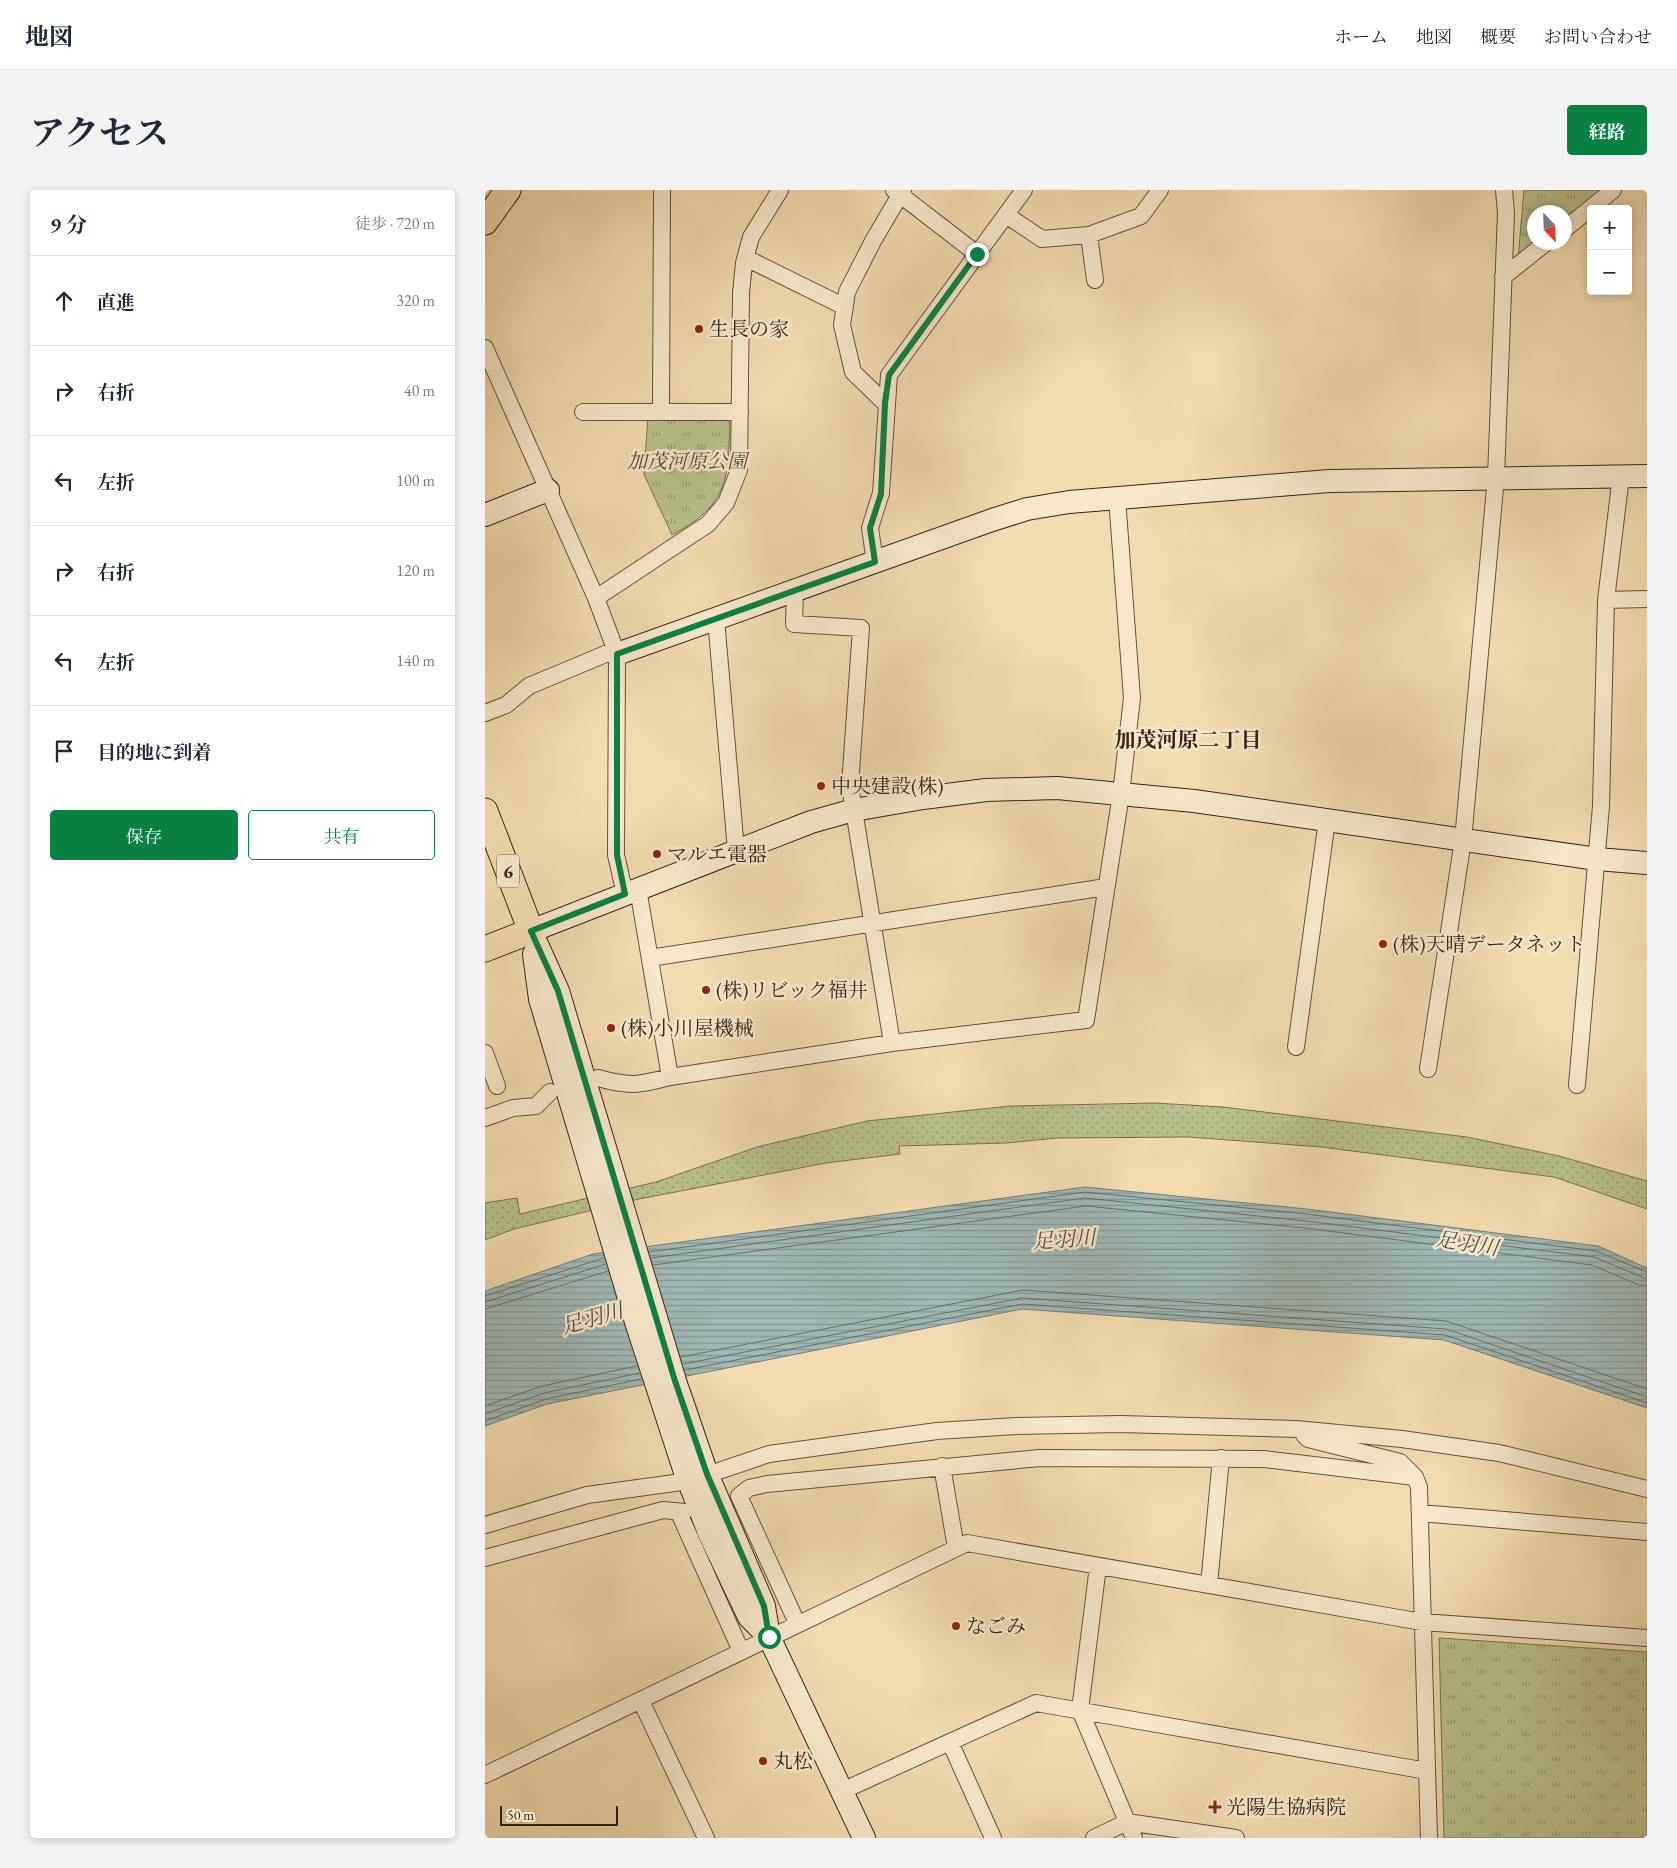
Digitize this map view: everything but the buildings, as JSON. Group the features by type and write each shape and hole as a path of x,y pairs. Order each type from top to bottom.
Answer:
{"main road":[{"path":"485,222 508,190"},
{"name":"6","path":"485,811 531,931"},
{"path":"485,949 531,931"}],"street":[{"path":"661,412 662,190"},
{"path":"596,598 708,524 726,503 739,470 741,293 745,258 751,237 780,190"},
{"path":"875,562 870,528 881,494 885,403 889,375 1024,190"},
{"path":"1006,215 1042,239 1089,235 1141,216 1160,190"},
{"path":"1428,1069 1463,840 1496,477 1506,213 1504,190"},
{"path":"1572,222 1613,190"},
{"path":"885,403 853,372 842,325 847,292 899,192 977,254"},
{"path":"1089,235 1095,280"},
{"path":"1503,277 1537,250"},
{"path":"745,258 845,307"},
{"path":"485,348 596,598 616,652 617,855 632,892 650,958 670,1077"},
{"path":"583,412 740,412"},
{"path":"1577,1085 1597,859 1606,600 1621,476"},
{"path":"485,713 506,705 529,686 616,652 716,619 1027,509 1069,502 1329,481 1647,476"},
{"path":"485,515 548,490"},
{"path":"598,1078 623,1085 641,1085 670,1077 892,1043 1086,1020 1121,794 1132,698 1117,498"},
{"path":"795,591 794,624 861,628 850,786 892,1043"},
{"path":"1606,600 1647,599"},
{"path":"716,619 736,850"},
{"path":"864,1838 769,1637 764,1606 696,1473 657,1391 586,1122 540,999 531,931 811,822 854,810 923,798 1023,788 1057,788 1194,801 1597,859 1647,863"},
{"path":"1296,1048 1327,820"},
{"path":"650,958 1106,887"},
{"path":"485,1053 497,1086"},
{"path":"485,1118 513,1108 535,1106 550,1092"},
{"path":"485,1525 587,1495 696,1473 769,1454 937,1431 1016,1426 1121,1424 1296,1429 1402,1439 1499,1453 1647,1489"},
{"path":"1296,1429 1308,1439 1400,1462 1415,1478 1419,1487 1429,1838"},
{"path":"797,1623 739,1496 749,1488 767,1484 1040,1458 1264,1459 1415,1478"},
{"path":"1209,1585 1221,1458"},
{"path":"942,1466 956,1548"},
{"path":"485,1558 663,1510 682,1513 741,1650"},
{"path":"1419,1513 1647,1532"},
{"path":"485,1775 641,1701 797,1623 967,1543 1422,1622 1647,1638"},
{"path":"1098,1566 1080,1710 1134,1838"},
{"path":"641,1701 706,1838"},
{"path":"842,1791 1036,1702 1427,1771"},
{"path":"950,1742 993,1838"},
{"path":"1093,1838 1127,1822 1236,1838"}],"green space":[{"path":"1524,190 1605,190 1572,216 1572,205 1527,205 1527,250 1518,259"},
{"name":"加茂河原公園","path":"648,416 730,420 728,459 722,488 715,501 705,512 691,524 672,535 644,474"},
{"path":"1155,1103 1223,1107 1467,1137 1559,1156 1647,1181 1647,1209 1554,1177 1321,1147 1189,1137 1057,1138 1006,1143 899,1146 900,1154 826,1163 639,1199 514,1229 485,1240 485,1203 517,1198 520,1214 656,1182 757,1147 867,1121 1010,1106"},
{"path":"1439,1638 1647,1652 1647,1838 1444,1838"}],"water":[{"name":"足羽川","path":"1085,1187 1307,1209 1598,1246 1647,1268 1647,1408 1444,1340 1022,1309 547,1404 485,1426 485,1291 593,1254"}],"place":[{"name":"生長の家","path":"699,329"},
{"name":"中央建設(株)","path":"821,786"},
{"name":"マルエ電器","path":"657,854"},
{"name":"(株)天晴データネット","path":"1383,944"},
{"name":"(株)リビック福井","path":"706,990"},
{"name":"(株)小川屋機械","path":"611,1028"},
{"name":"なごみ","path":"956,1626"},
{"name":"丸松","path":"763,1761"},
{"name":"光陽生協病院","path":"1215,1807"}],"district":[{"name":"加茂河原二丁目","path":"1188,739"}],"route":[{"path":"769,1637 764,1606 707,1474 675,1381 558,991 531,931 625,894 617,855 617,654 875,562 870,528 881,494 885,403 889,375 977,254"}]}
